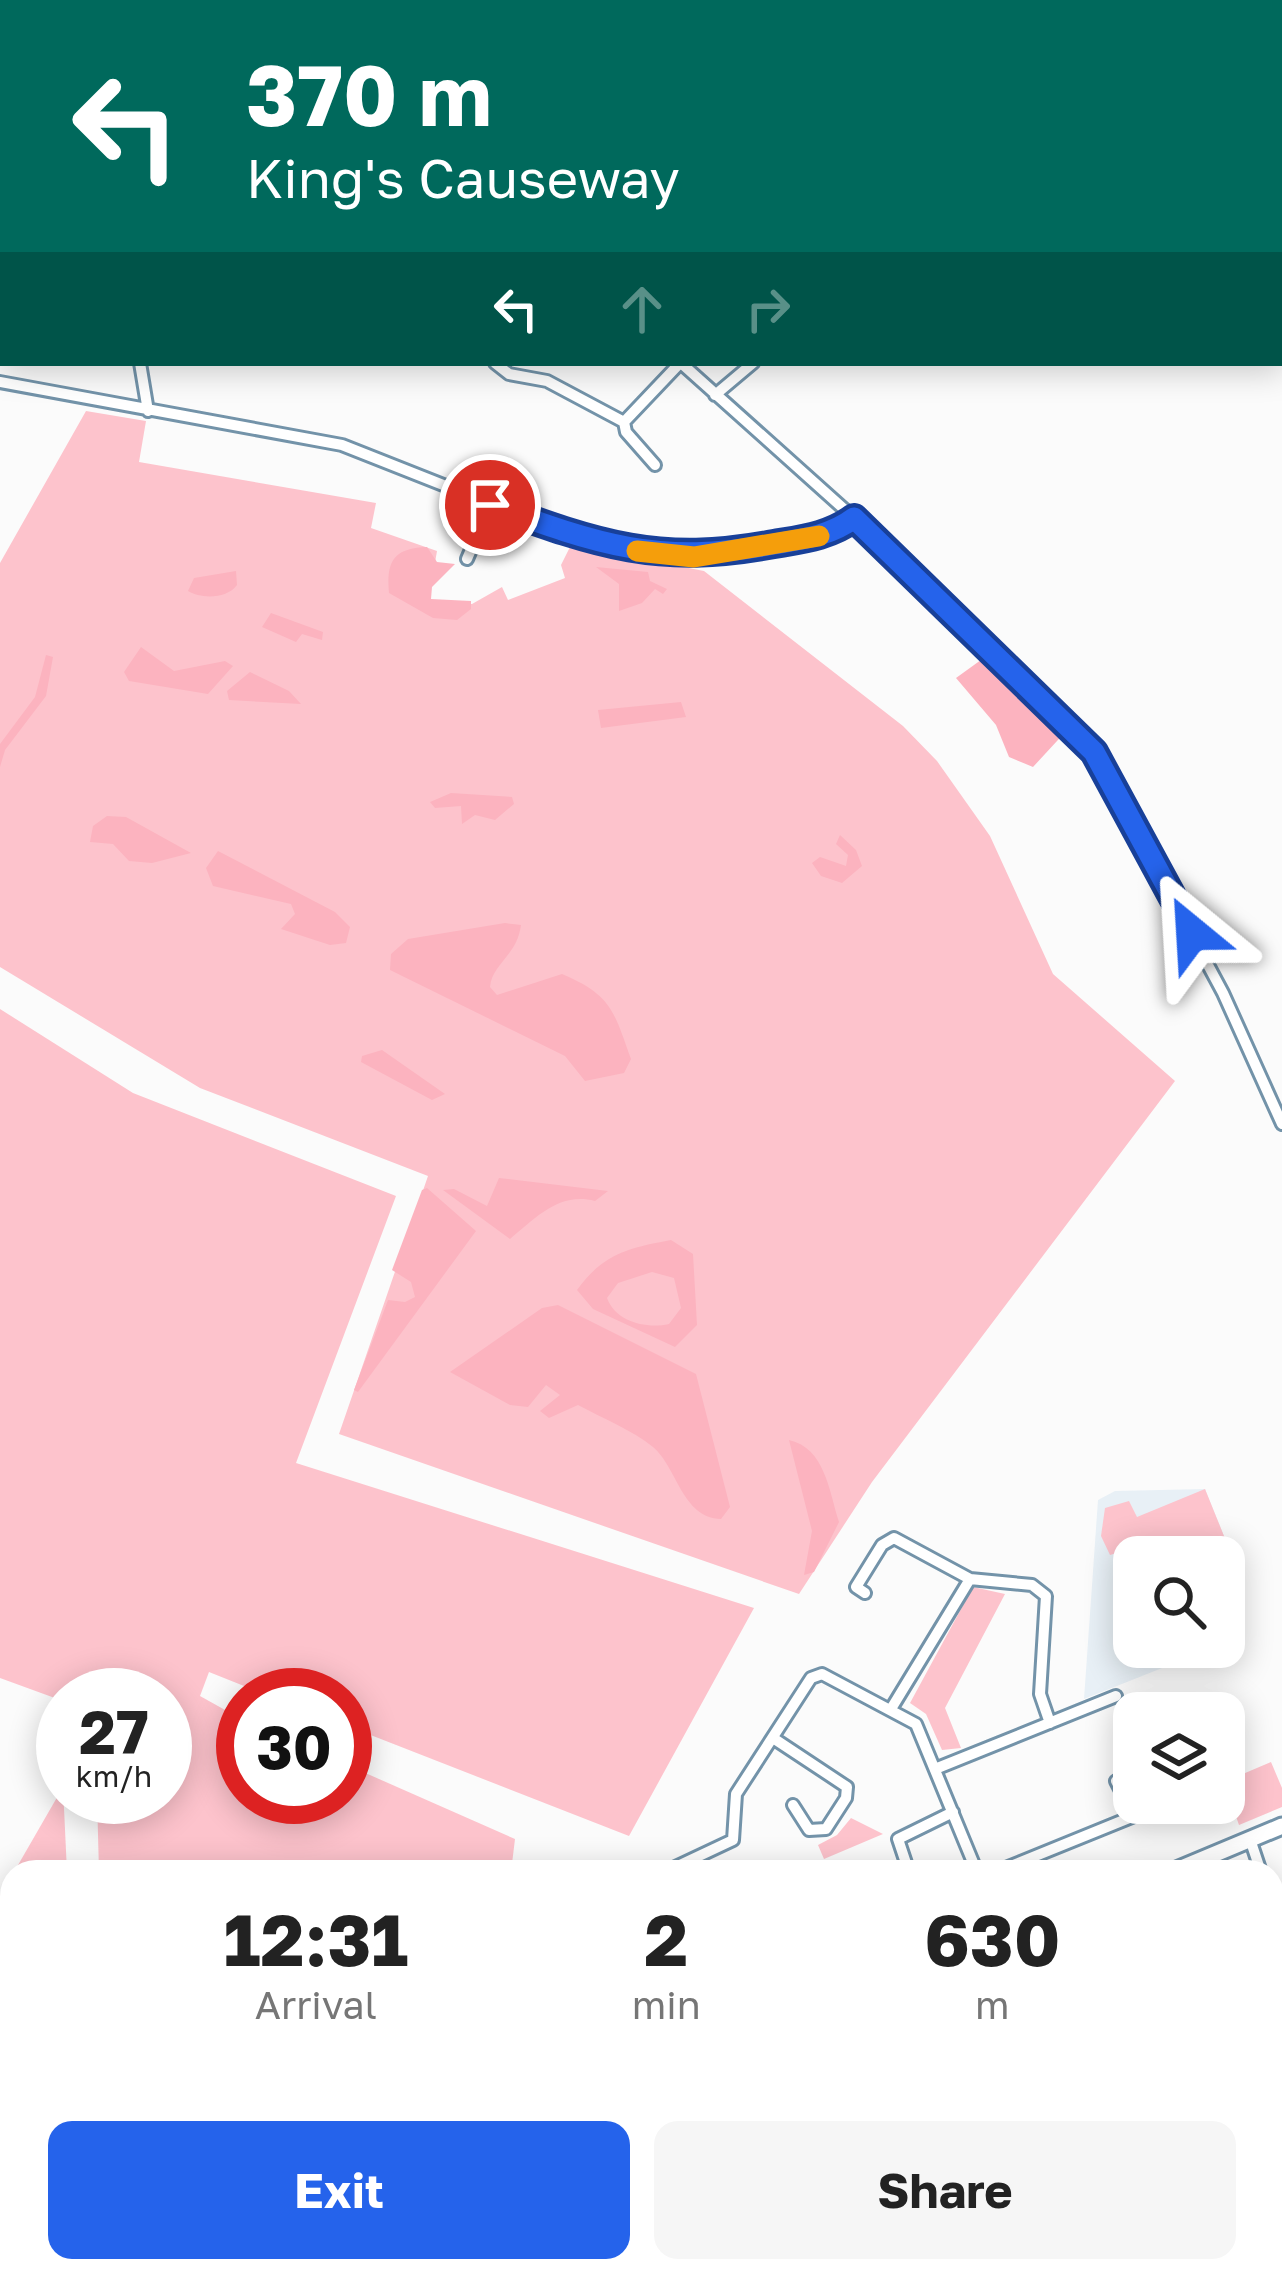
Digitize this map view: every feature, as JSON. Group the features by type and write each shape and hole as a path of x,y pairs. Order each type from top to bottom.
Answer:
{"street":[{"path":"140,366 148,411"},
{"path":"499,366 508,374 547,381 624,422"},
{"path":"624,422 678,366"},
{"path":"684,366 854,518 1094,752 1222,993 1282,1124"},
{"path":"715,395 749,366"},
{"path":"0,382 342,445 591,541 694,557 813,538 854,518"},
{"path":"624,422 626,432 655,465"},
{"path":"467,559 490,505"},
{"path":"857,1588 882,1545 895,1538 970,1579 1032,1585 1046,1595 1040,1685 1050,1723"},
{"path":"891,1708 970,1579"},
{"path":"690,1860 733,1840 733,1801 817,1675 828,1674 916,1724 972,1860"},
{"path":"935,1769 1113,1697"},
{"path":"772,1738 847,1786 846,1798 826,1829 809,1830 793,1805"},
{"path":"901,1860 902,1834 953,1813"},
{"path":"1026,1860 1114,1824"},
{"path":"1200,1860 1282,1826"},
{"path":"1250,1839 1257,1860"}],"shaded area":[{"path":"86,411 146,421 139,462 376,503 371,528 437,551 428,603 472,604 502,587 508,600 565,578 561,565 571,545 704,571 903,726 937,761 990,836 1053,974 1175,1081 872,1482 799,1594 339,1434 428,1176 200,1088 0,967 0,563"},
{"path":"427,547 437,562 455,564 432,587 431,599 471,601 471,609 457,620 433,618 389,593 394,558"},
{"path":"596,567 648,572 650,581 667,589 663,594 655,589 642,603 619,611 619,584"},
{"path":"236,571 237,585 227,593 207,596 188,591 194,578"},
{"path":"271,613 323,632 322,640 302,634 296,642 262,627"},
{"path":"141,647 174,671 225,661 233,666 208,694 129,681 124,672"},
{"path":"992,652 1069,728 1033,767 1009,757 996,725 956,678"},
{"path":"46,655 53,657 46,696 5,750 0,767 0,744 35,697"},
{"path":"250,672 289,691 301,704 229,700 227,691"},
{"path":"681,702 686,717 601,728 598,710"},
{"path":"451,793 512,797 514,804 495,820 475,815 462,824 461,806 435,808 430,802"},
{"path":"107,816 126,817 191,853 152,863 129,861 113,844 90,842 93,826"},
{"path":"840,835 856,850 862,866 842,883 821,876 812,863 820,857 846,866 848,855 836,844"},
{"path":"218,851 335,912 350,927 346,943 330,945 281,929 295,914 291,904 213,886 206,868"},
{"path":"505,923 521,925 519,936 490,987 497,995 562,974 591,990 609,1007 620,1029 631,1059 624,1073 585,1081 565,1056 390,970 391,954 408,939"},
{"path":"0,1009 133,1093 396,1196 296,1463 754,1608 629,1836 372,1736 372,1668 216,1668 216,1675 209,1672 200,1696 216,1705 216,1824 372,1824 372,1776 515,1839 512,1860 99,1860 98,1824 192,1824 192,1668 36,1668 36,1691 0,1678"},
{"path":"382,1050 445,1094 432,1100 361,1062 362,1056"},
{"path":"499,1178 608,1191 595,1201 559,1203 510,1239 443,1190 454,1189 487,1206"},
{"path":"427,1188 476,1231 358,1392 354,1390 388,1300 405,1302 415,1297 411,1282 392,1270 422,1190"},
{"path":"671,1240 693,1254 697,1325 675,1347 593,1309 577,1290 607,1260","holes":["652,1272 674,1278 681,1308 669,1324 633,1322 617,1313 607,1298 618,1283"]},
{"path":"558,1305 696,1374 730,1507 721,1519 697,1510 661,1456 636,1435 578,1405 549,1418 540,1411 560,1395 546,1385 528,1407 510,1405 450,1372 542,1308"},
{"path":"789,1440 818,1461 839,1522 814,1572 804,1575 812,1531"},
{"path":"1205,1489 1224,1536 1113,1536 1113,1668 1162,1668 1084,1699 1098,1500 1115,1491"},
{"path":"1205,1489 1224,1536 1113,1536 1110,1555 1101,1536 1105,1508 1129,1501 1137,1517"},
{"path":"973,1587 1005,1594 945,1708 961,1748 942,1750 926,1714 910,1703"},
{"path":"1271,1762 1282,1788 1282,1807 1245,1822 1245,1773"},
{"path":"851,1818 883,1834 824,1859 818,1845 837,1835"},
{"path":"42,1824 65,1824 66,1860 21,1860"}],"slow traffic":[{"path":"637,551 694,557 819,536"}],"route":[{"path":"490,505 591,541 694,557 813,538 839,530 854,518 1094,752 1192,933"}]}
